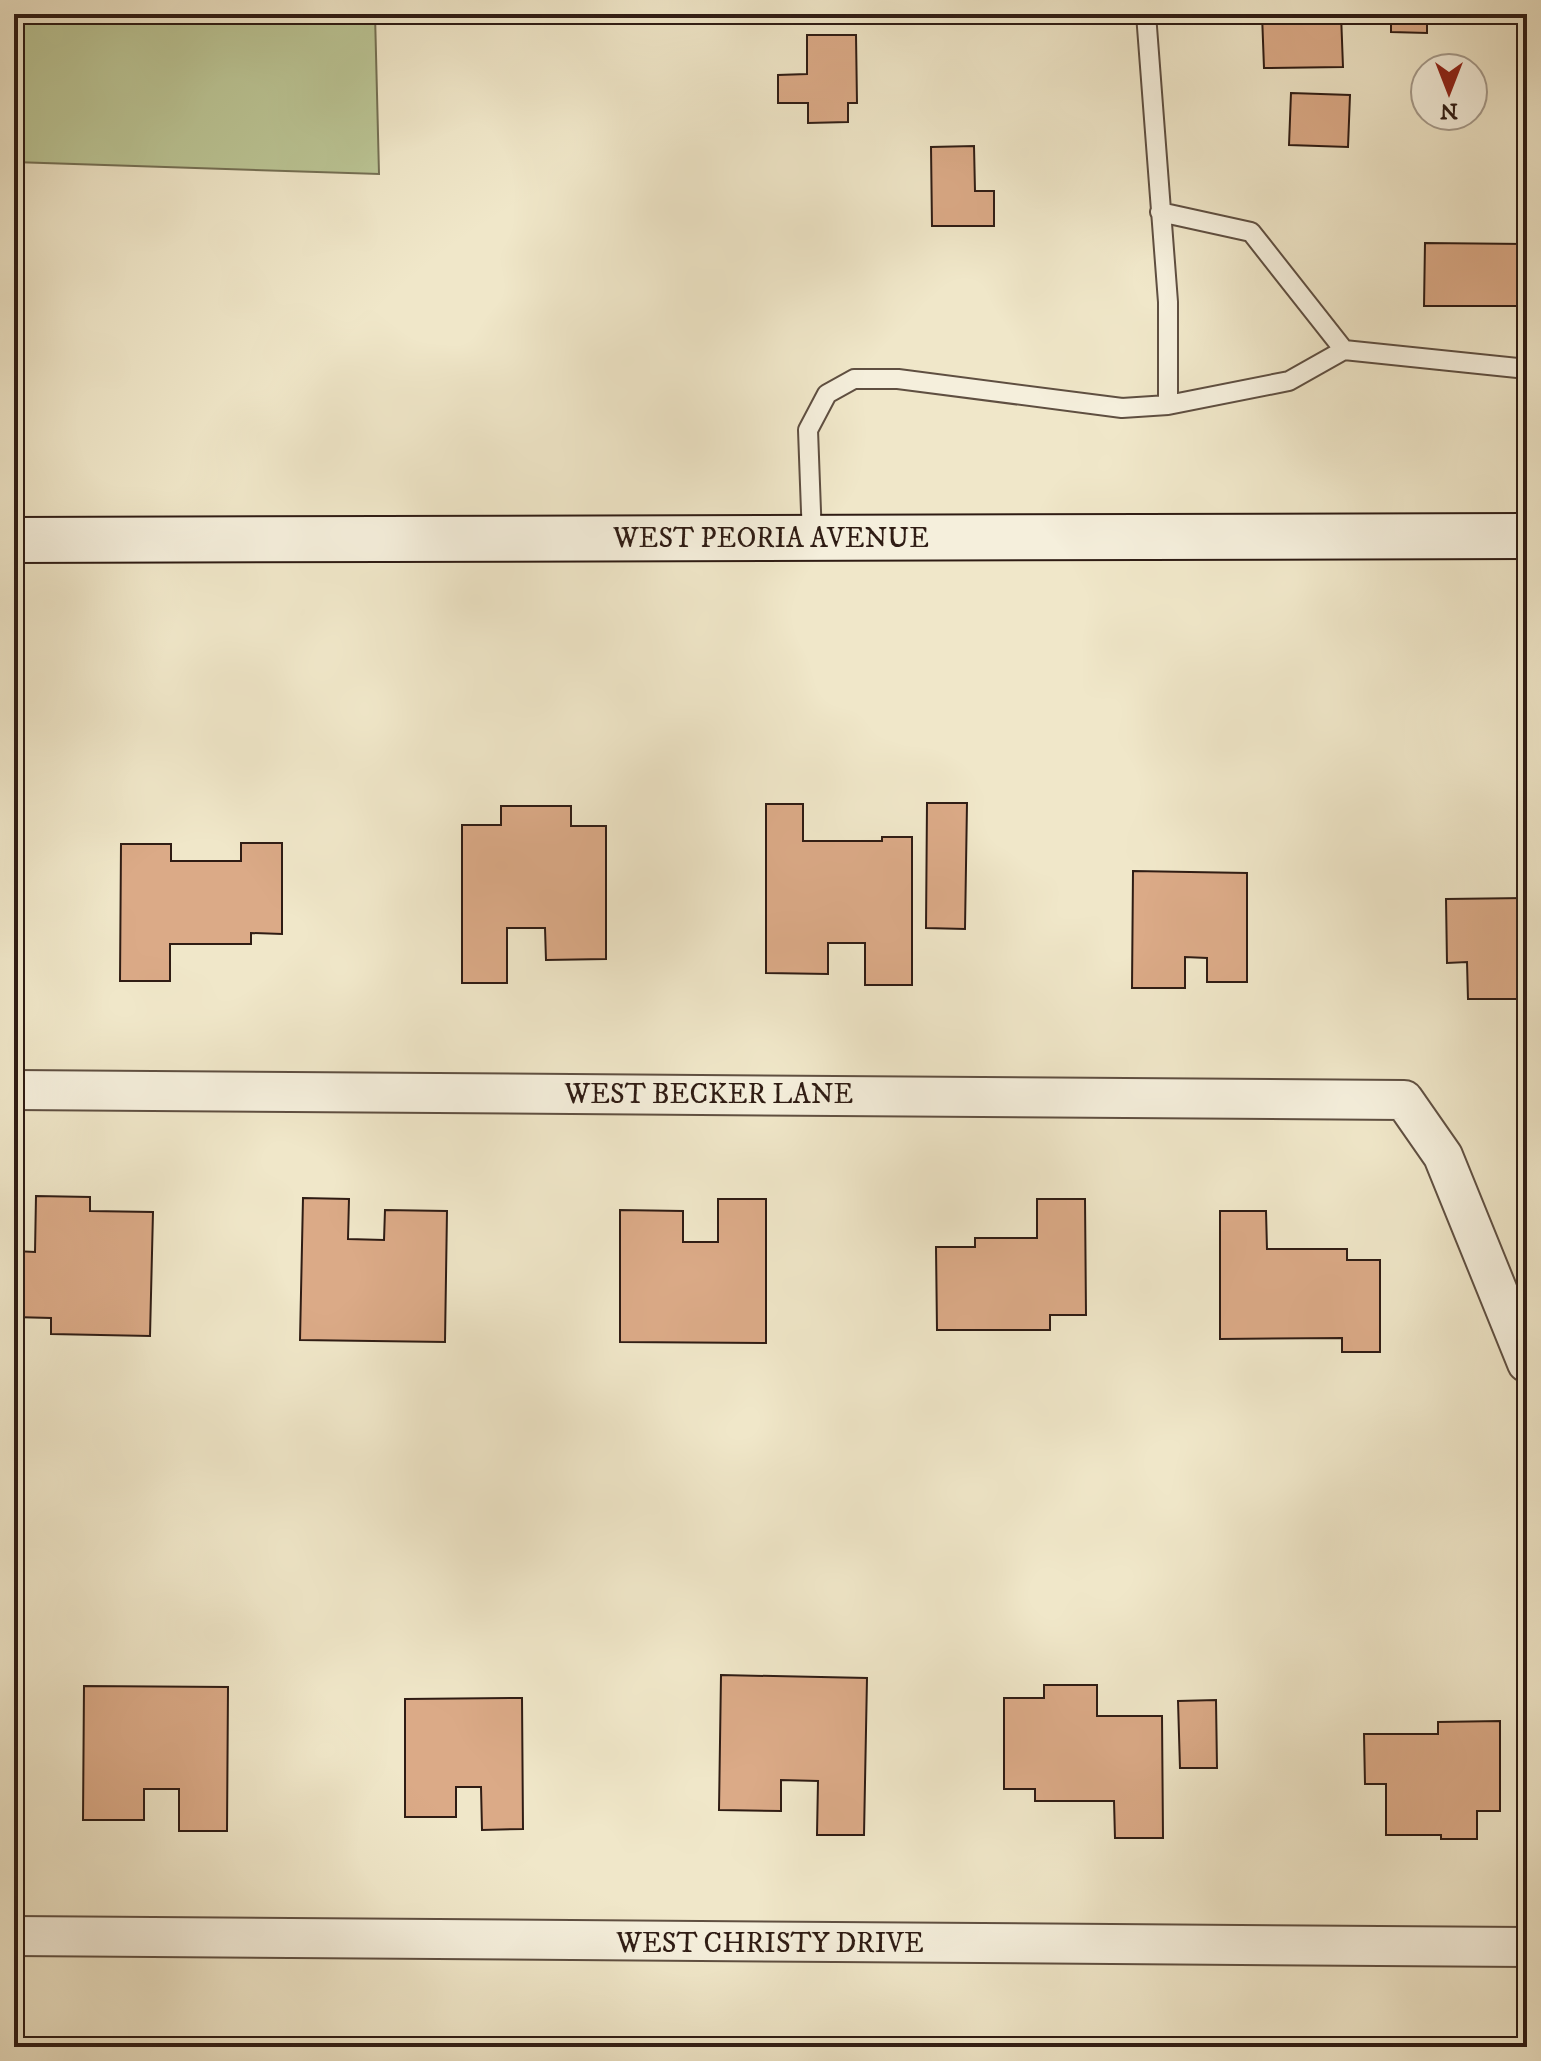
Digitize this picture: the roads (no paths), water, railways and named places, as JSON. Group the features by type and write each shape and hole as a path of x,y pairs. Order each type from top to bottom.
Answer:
{"main road":[{"name":"WEST PEORIA AVENUE","path":"14,540 1527,536"}],"street":[{"name":"WEST BECKER LANE","path":"14,1090 1404,1100 1443,1156 1527,1363"},
{"name":"WEST CHRISTY DRIVE","path":"14,1936 1527,1947"}],"lane":[{"path":"1146,14 1168,302 1168,405"},
{"path":"1160,212 1251,232 1344,350"},
{"path":"812,538 808,430 827,394 854,379 898,379 1122,408 1168,405 1289,381 1344,350 1527,369"}]}
